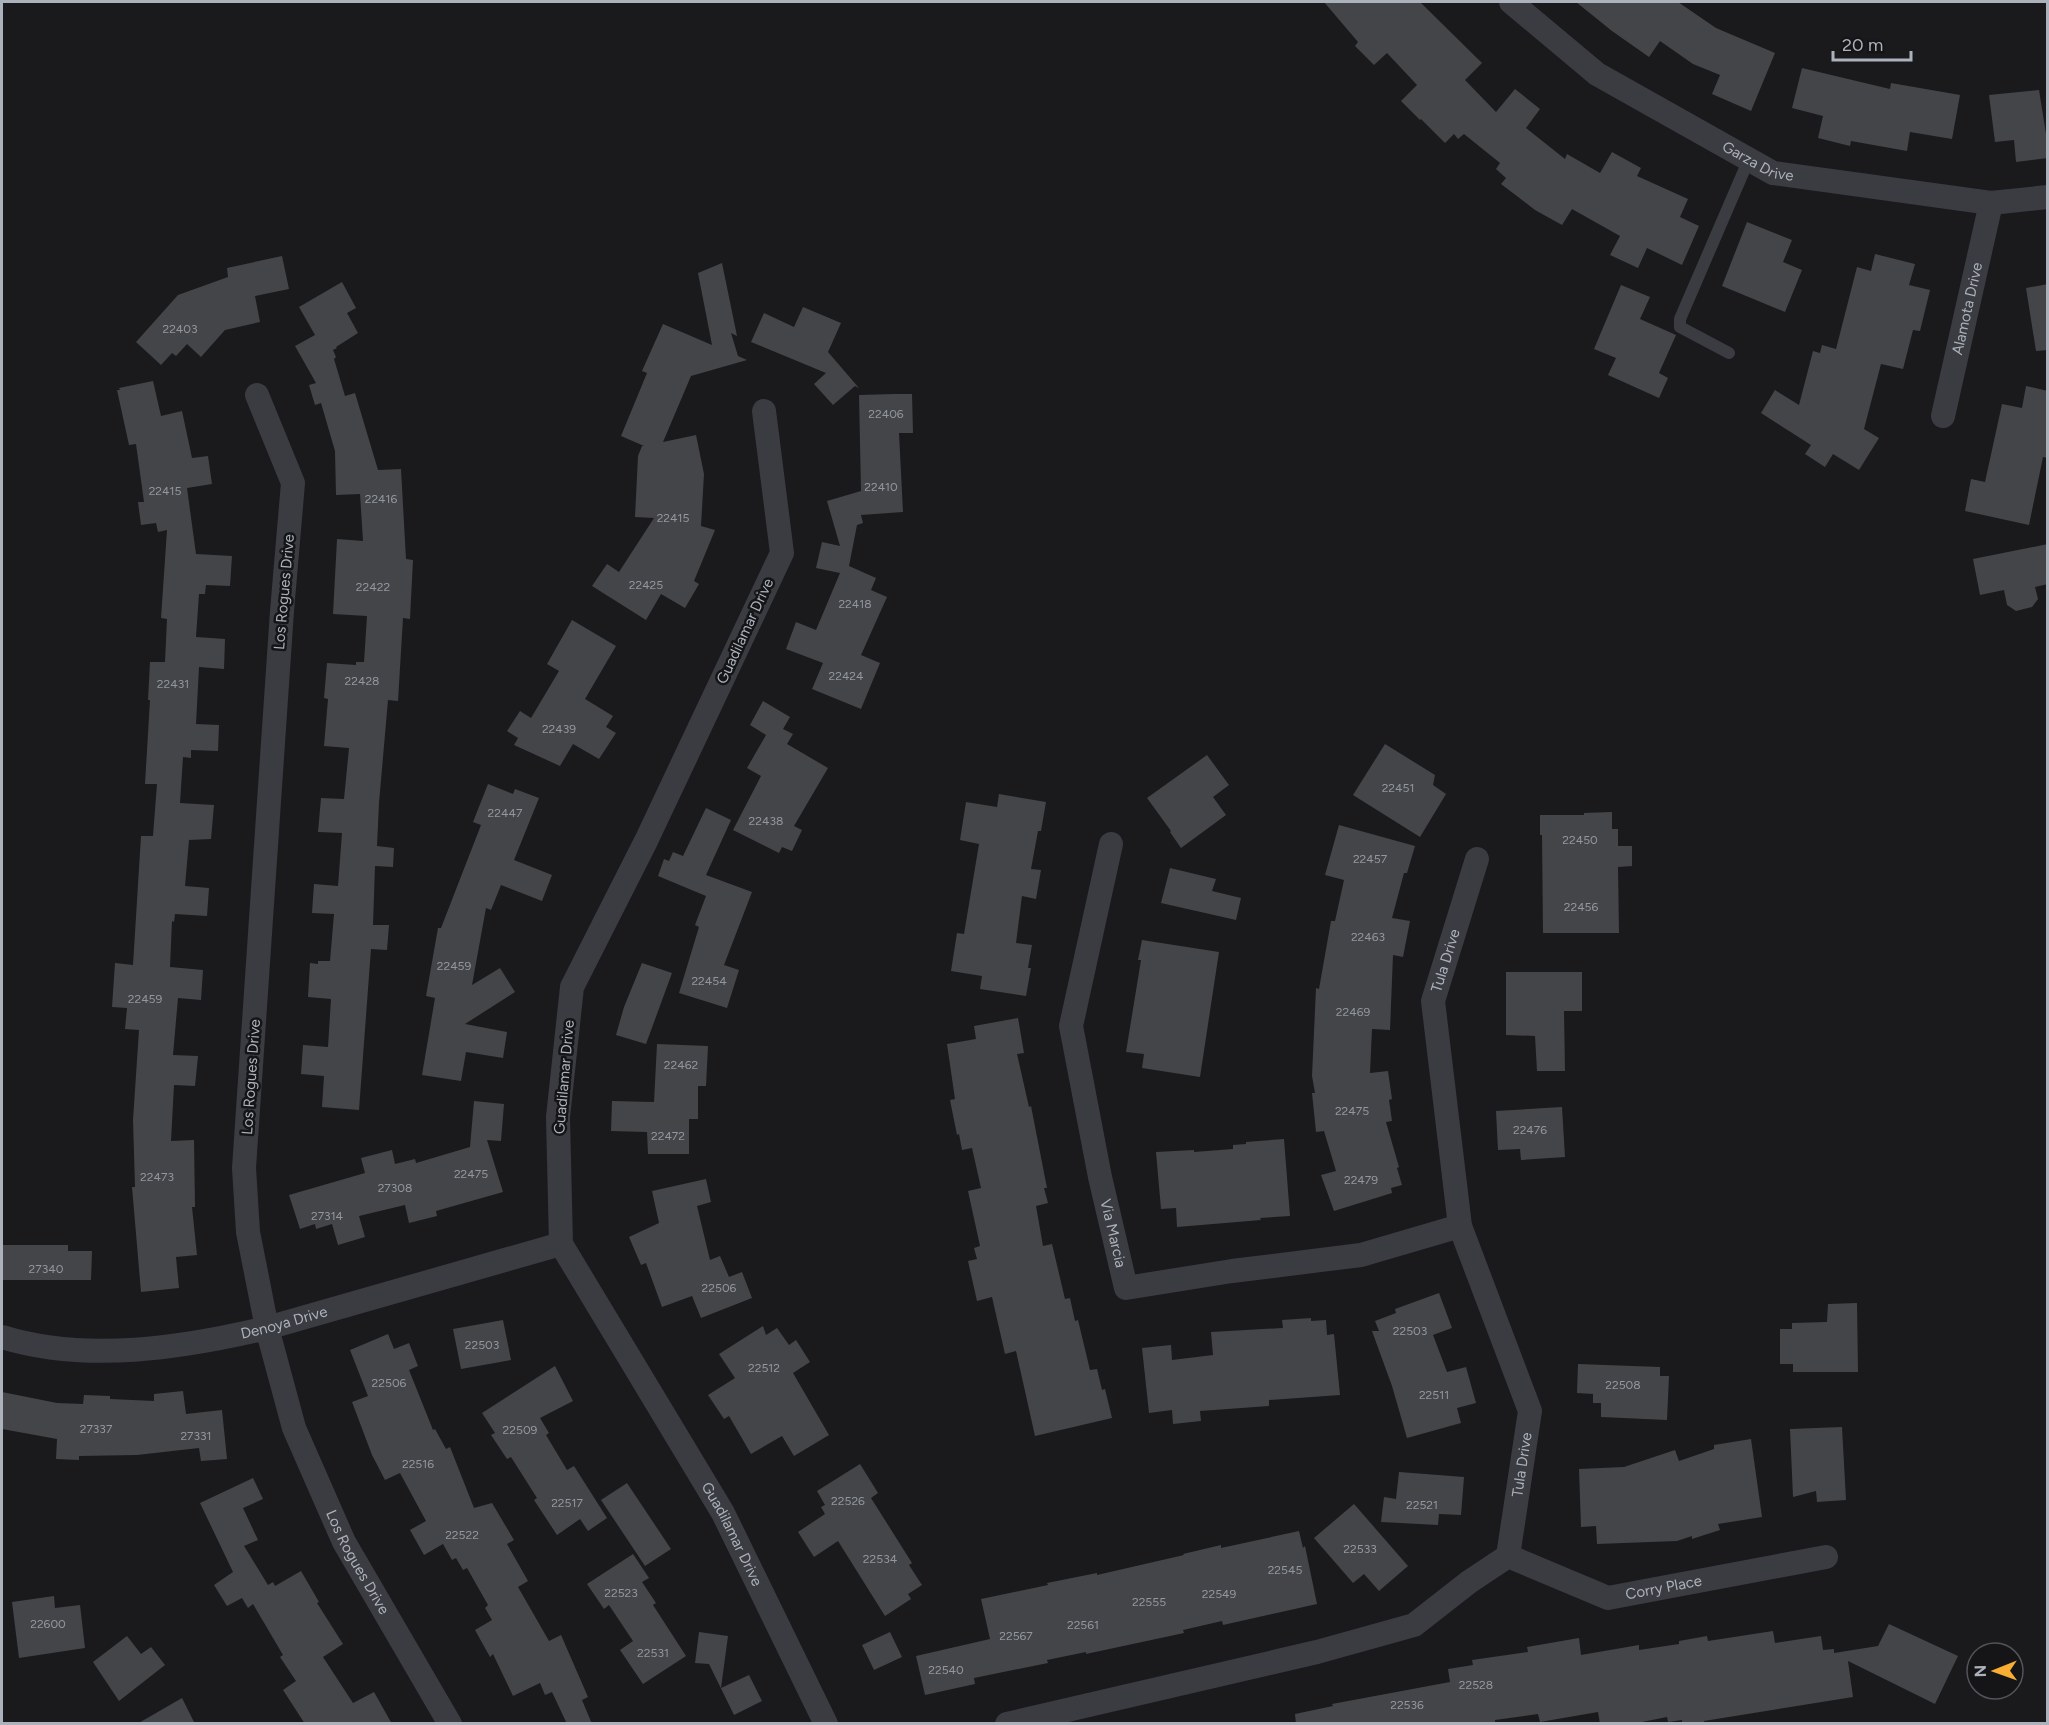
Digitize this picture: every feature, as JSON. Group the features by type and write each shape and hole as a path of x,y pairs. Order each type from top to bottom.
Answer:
{"street":[{"name":"Garza Drive","path":"1511,2 1597,74 1773,173 1991,202 2048,197"},
{"name":"Alamota Drive","path":"1943,416 1991,202"},
{"name":"Los Rogues Drive","path":"257,395 293,483 282,611 244,1168 248,1232 267,1328 294,1428 344,1542 450,1724"},
{"name":"Guadilamar Drive","path":"764,411 782,553 646,841 572,987 558,1117 561,1244 723,1513 826,1724"},
{"name":"Via Marcia","path":"1111,844 1071,1026 1100,1177 1126,1288 1232,1271 1361,1255 1460,1226"},
{"name":"Tula Drive","path":"1477,859 1433,1001 1460,1226 1530,1411 1508,1556"},
{"name":"Denoya Drive","path":"2,1337 81,1351 154,1349 267,1328 561,1244"},
{"name":"Corry Place","path":"1508,1556 1608,1598 1826,1557"},
{"path":"1007,1724 1317,1653 1414,1625 1469,1582 1508,1556"}],"lane":[{"path":"1729,352 1680,327 1680,319 1749,159"}],"building":[{"path":"1324,2 1420,2 1482,63 1465,80 1496,112 1515,89 1540,109 1526,128 1565,159 1567,154 1600,173 1612,152 1641,168 1637,176 1688,199 1680,217 1699,226 1682,265 1647,248 1638,268 1610,255 1620,236 1572,209 1562,225 1535,210 1501,184 1506,178 1496,169 1500,163 1464,134 1458,139 1454,134 1445,143 1420,120 1401,101 1417,85 1387,53 1374,65 1355,46 1358,42"},
{"path":"1576,2 1678,2 1716,28 1775,53 1751,111 1712,94 1720,75 1693,64 1660,41 1649,57"},
{"path":"1802,68 1890,89 1891,83 1960,95 1952,139 1910,132 1907,151 1851,141 1850,146 1818,138 1823,116 1792,108"},
{"path":"2039,90 2048,158 2016,162 2014,140 1995,142 1989,95"},
{"path":"1747,222 1792,240 1783,262 1802,270 1785,312 1722,286"},
{"path":"1875,254 1915,264 1909,285 1930,290 1920,331 1913,330 1903,369 1881,364 1864,429 1879,438 1859,470 1833,454 1825,467 1805,454 1811,445 1761,413 1775,390 1799,405 1813,351 1820,353 1822,345 1836,349 1857,267 1871,271"},
{"path":"282,256 289,289 255,296 260,322 225,330 201,357 187,344 176,356 172,353 161,365 136,342 178,295 228,277 227,268"},
{"path":"722,263 737,336 731,333 738,356 747,360 691,376 663,442 696,435 704,474 701,526 715,530 694,581 699,584 685,608 661,594 646,620 592,586 607,564 619,572 654,518 635,517 638,456 644,446 621,436 647,373 642,371 663,324 712,345 698,273"},
{"path":"342,282 356,308 347,313 358,333 333,350 336,357 334,359 345,396 355,393 378,470 401,469 406,559 413,560 410,619 403,618 398,701 388,700 379,803 377,846 394,848 393,867 375,866 373,925 389,925 387,950 371,949 359,1110 322,1107 324,1076 301,1074 303,1045 328,1047 331,999 308,997 310,963 330,961 334,914 312,913 314,884 338,886 342,833 318,832 321,798 344,799 349,748 324,746 328,699 324,698 327,663 356,665 356,662 364,662 367,616 333,614 337,539 363,541 360,494 336,495 335,451 321,403 315,405 309,385 316,383 295,346 315,335 299,307"},
{"path":"2048,284 2048,350 2036,351 2026,288"},
{"path":"1621,285 1650,297 1640,319 1676,335 1659,373 1668,378 1659,398 1608,375 1616,358 1594,349"},
{"path":"803,307 841,323 828,352 859,388 855,386 833,405 814,384 826,373 751,342 764,313 794,327"},
{"path":"153,381 161,416 182,411 192,458 208,456 212,484 187,488 196,554 232,556 230,586 206,585 205,594 199,594 196,637 225,639 224,669 199,667 196,724 219,725 218,751 191,750 191,758 183,757 180,803 214,805 211,839 189,840 185,886 209,888 207,916 175,914 174,922 172,921 170,967 203,970 201,1000 178,998 173,1055 198,1056 195,1086 174,1085 171,1141 194,1140 195,1207 192,1207 197,1255 176,1257 179,1288 141,1292 132,1187 135,1187 133,1120 139,1030 125,1029 127,1008 112,1007 115,963 133,965 141,836 153,836 157,784 145,784 150,700 148,700 150,662 165,662 167,619 161,618 167,530 158,532 156,523 141,525 138,502 144,502 136,444 129,445 117,390"},
{"path":"2026,386 2048,391 2048,458 2043,457 2029,525 1965,511 1971,479 1985,482 2002,404 2022,408"},
{"path":"912,394 913,433 899,433 903,512 861,515 863,523 857,525 849,566 876,578 871,590 887,597 861,655 880,663 861,709 812,689 823,663 786,649 796,622 816,630 840,573 816,568 822,542 840,546 827,501 861,491 859,395"},
{"path":"2048,544 2048,584 2035,587 2038,599 2032,607 2016,611 2007,605 2004,590 1980,595 1973,559"},
{"path":"572,620 616,646 585,699 613,716 606,727 616,733 599,759 573,744 560,766 514,745 518,738 507,731 520,711 531,718 559,671 547,664"},
{"path":"763,701 790,717 783,729 793,734 787,744 828,768 794,826 802,830 792,851 782,847 779,853 733,830 761,776 747,768 766,735 750,725"},
{"path":"1385,744 1435,775 1433,785 1446,794 1420,837 1353,795"},
{"path":"1207,755 1229,785 1213,797 1226,815 1181,848 1147,798"},
{"path":"488,784 513,794 515,789 539,798 514,860 552,875 542,901 501,885 491,910 486,908 472,985 500,968 515,992 465,1024 507,1032 503,1058 466,1052 461,1081 422,1075 435,998 426,996 438,928 441,928 481,825 473,822"},
{"path":"999,794 1046,802 1031,869 1041,870 1036,899 1022,896 1016,943 1032,945 1026,996 980,989 982,976 951,971 957,933 964,934 979,844 960,840 966,802 997,807"},
{"path":"706,808 731,820 706,875 752,892 724,965 739,970 727,1008 679,993 699,927 695,925 706,896 658,876 664,859 669,861 673,852 683,856"},
{"path":"1612,812 1612,829 1618,829 1618,846 1632,846 1632,866 1618,867 1619,933 1543,933 1540,815 1584,815 1584,813"},
{"path":"1339,825 1415,846 1407,873 1404,873 1392,918 1410,921 1403,957 1393,955 1390,1030 1372,1029 1370,1073 1388,1071 1392,1121 1386,1122 1402,1185 1391,1188 1392,1193 1334,1211 1321,1175 1336,1171 1324,1131 1316,1132 1312,1076 1316,988 1319,989 1331,921 1335,921 1344,880 1325,875"},
{"path":"1170,868 1216,879 1212,891 1241,898 1236,920 1161,903"},
{"path":"1142,940 1219,952 1200,1077 1142,1068 1144,1054 1126,1052 1141,960 1138,960"},
{"path":"642,963 672,973 646,1044 616,1035 624,1007"},
{"path":"1506,972 1582,972 1582,1011 1564,1011 1565,1071 1537,1071 1535,1036 1506,1035"},
{"path":"1018,1018 1024,1053 1017,1054 1029,1107 1031,1106 1047,1188 1044,1188 1048,1203 1036,1206 1043,1246 1052,1244 1065,1299 1070,1298 1075,1321 1078,1320 1090,1370 1097,1369 1112,1418 1035,1436 1016,1351 1005,1354 992,1297 977,1301 968,1261 977,1259 974,1248 980,1246 968,1191 981,1188 972,1148 962,1150 959,1134 957,1135 950,1100 955,1099 947,1044 976,1039 974,1026"},
{"path":"657,1044 708,1046 706,1086 698,1086 698,1119 689,1119 689,1154 648,1154 647,1132 611,1131 612,1101 654,1102"},
{"path":"474,1101 504,1104 501,1141 487,1140 503,1192 436,1211 437,1216 409,1223 405,1205 359,1216 365,1237 338,1245 332,1224 316,1229 315,1224 300,1229 289,1195 365,1173 361,1158 392,1150 395,1164 415,1159 416,1163 470,1147"},
{"path":"1562,1107 1565,1157 1521,1160 1520,1149 1498,1150 1496,1111"},
{"path":"1284,1139 1290,1216 1177,1227 1176,1208 1161,1209 1156,1152 1233,1149 1233,1145 1246,1144 1246,1142"},
{"path":"706,1179 711,1202 697,1206 710,1260 720,1256 729,1277 742,1272 752,1298 701,1318 692,1296 662,1307 646,1263 641,1265 629,1237 659,1223 652,1191"},
{"path":"2,1245 68,1245 68,1251 92,1251 91,1280 2,1280"},
{"path":"1439,1293 1452,1328 1433,1335 1447,1372 1466,1367 1476,1403 1457,1408 1461,1423 1407,1438 1392,1386 1372,1331 1379,1331 1375,1321 1396,1313 1395,1309"},
{"path":"1857,1303 1858,1372 1793,1372 1793,1364 1780,1364 1780,1329 1792,1329 1792,1323 1827,1322 1828,1304"},
{"path":"1311,1318 1311,1321 1326,1320 1327,1335 1334,1334 1340,1395 1269,1400 1269,1406 1200,1411 1201,1421 1173,1424 1172,1410 1149,1413 1142,1348 1171,1345 1172,1360 1213,1355 1211,1332 1283,1328 1282,1320"},
{"path":"503,1320 511,1360 461,1369 453,1329"},
{"path":"763,1326 766,1335 777,1328 789,1345 796,1340 810,1362 793,1373 829,1435 794,1456 782,1436 751,1454 729,1416 724,1419 708,1395 735,1378 719,1354"},
{"path":"388,1334 394,1349 409,1343 418,1366 409,1370 433,1430 435,1429 446,1449 450,1447 474,1508 492,1503 514,1540 507,1544 528,1581 518,1587 549,1641 561,1635 588,1697 582,1700 592,1724 567,1724 552,1692 545,1695 540,1683 513,1696 493,1654 490,1657 475,1630 492,1620 485,1608 488,1605 467,1568 463,1570 456,1558 452,1560 443,1544 424,1555 410,1530 426,1521 400,1473 385,1480 372,1455 352,1402 368,1396 350,1350"},
{"path":"1578,1364 1660,1367 1660,1376 1669,1376 1667,1420 1601,1417 1601,1403 1593,1403 1593,1394 1577,1393"},
{"path":"555,1366 573,1401 540,1418 549,1433 546,1435 567,1470 574,1466 607,1518 588,1531 580,1519 557,1535 534,1500 537,1498 511,1457 507,1459 491,1435 495,1433 482,1413"},
{"path":"183,1391 186,1414 222,1410 227,1459 201,1461 199,1448 137,1455 79,1456 79,1460 56,1459 57,1439 2,1429 2,1392 57,1403 83,1404 84,1395 154,1401 154,1394"},
{"path":"1842,1427 1846,1500 1817,1502 1816,1491 1793,1497 1790,1429"},
{"path":"1751,1439 1762,1517 1718,1524 1720,1530 1677,1541 1597,1544 1596,1526 1581,1527 1579,1469 1624,1467 1675,1450 1679,1461 1714,1449 1714,1445"},
{"path":"860,1464 878,1493 871,1498 912,1563 909,1565 922,1585 908,1594 911,1599 885,1616 838,1541 814,1557 798,1532 825,1514 821,1507 825,1505 817,1491"},
{"path":"1399,1472 1464,1477 1461,1515 1439,1514 1438,1525 1381,1522 1384,1497 1396,1499"},
{"path":"253,1478 263,1499 243,1508 258,1540 244,1546 268,1585 273,1582 275,1586 301,1571 319,1602 317,1603 343,1644 323,1657 353,1703 374,1692 392,1724 305,1724 283,1690 296,1681 280,1657 283,1655 253,1604 248,1608 242,1598 227,1606 214,1585 233,1572 200,1503"},
{"path":"627,1483 671,1549 645,1566 601,1500"},
{"path":"1354,1504 1408,1566 1379,1591 1364,1574 1353,1583 1314,1538"},
{"path":"1299,1531 1303,1548 1305,1546 1317,1604 1223,1625 1222,1621 1183,1630 1184,1633 1047,1660 1048,1663 974,1678 975,1684 925,1695 916,1656 990,1639 981,1599 1048,1585 1047,1583 1097,1573 1097,1575 1221,1545 1221,1548"},
{"path":"633,1554 649,1578 642,1582 656,1603 653,1605 686,1656 643,1684 620,1650 633,1641 609,1605 604,1609 587,1584"},
{"path":"54,1596 55,1608 80,1605 85,1648 19,1658 12,1602"},
{"path":"1889,1624 1958,1656 1935,1704 1848,1661 1853,1697 1704,1721 1704,1724 1682,1724 1682,1720 1668,1722 1667,1717 1632,1724 1600,1724 1598,1712 1540,1722 1538,1714 1495,1720 1495,1724 1296,1724 1295,1714 1333,1706 1332,1704 1450,1682 1448,1669 1473,1665 1472,1660 1528,1652 1527,1647 1579,1638 1581,1655 1639,1645 1639,1650 1679,1644 1679,1641 1707,1636 1708,1641 1773,1631 1775,1643 1821,1636 1823,1650 1834,1649 1834,1653 1878,1646"},
{"path":"699,1632 728,1636 721,1688 749,1675 762,1701 734,1715 709,1664 695,1663"},
{"path":"890,1632 902,1657 874,1670 862,1645"},
{"path":"127,1636 141,1654 151,1647 165,1665 119,1701 93,1662"},
{"path":"182,1698 195,1724 137,1724"}]}
